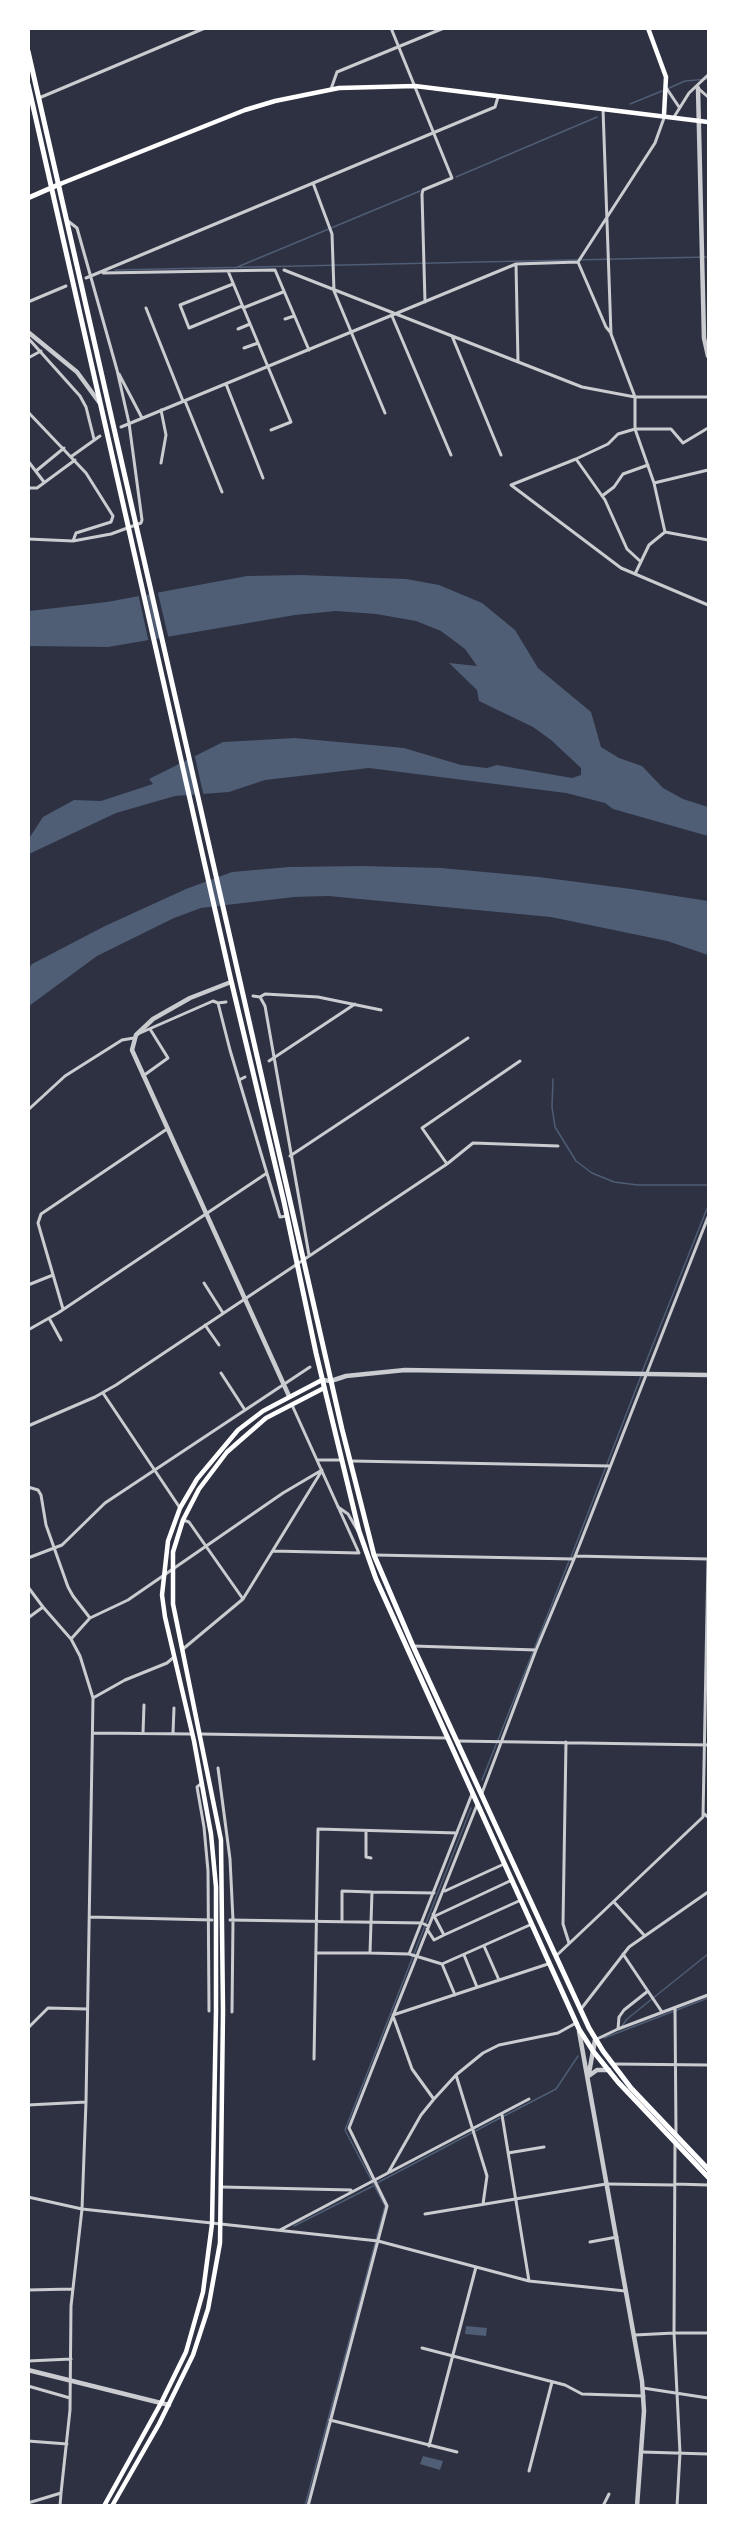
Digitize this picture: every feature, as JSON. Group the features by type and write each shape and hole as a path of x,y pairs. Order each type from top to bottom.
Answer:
{"main road":[{"path":"648,28 660,56 667,89 664,116"},
{"path":"28,51 307,1257 331,1382 374,1555 413,1646 580,2010 610,2067 675,2143 708,2177"},
{"path":"28,84 30,102 52,188 287,1216 322,1380 359,1531 376,1580 578,2026 593,2051 708,2169"},
{"path":"28,198 244,110 331,89 415,86 708,122"},
{"path":"104,2505 161,2403 191,2338 203,2292 212,2224 216,1887 211,1834 202,1784 168,1633 162,1595 168,1541 180,1508 197,1479 238,1430 263,1411 322,1380"},
{"path":"112,2505 169,2405 193,2355 208,2309 217,2264 221,2225 223,1896 220,1840 173,1604 173,1552 183,1520 199,1489 227,1452 253,1427 324,1388"}],"street":[{"path":"39,98 205,28"},
{"path":"391,28 452,178 423,190 422,194 425,302"},
{"path":"331,89 337,72 444,28"},
{"path":"674,117 679,107 708,75"},
{"path":"696,87 708,97"},
{"path":"696,87 704,338 708,356"},
{"path":"667,89 679,107"},
{"path":"86,278 495,107 498,96"},
{"path":"603,109 611,333 635,397 635,429 654,483 665,532"},
{"path":"578,262 656,143 663,126 664,116"},
{"path":"313,183 332,234 334,291 385,414"},
{"path":"28,539 73,541 129,530 141,524 142,515 129,423 117,370 77,228 68,221"},
{"path":"121,427 516,264 578,262"},
{"path":"578,262 606,327 611,333"},
{"path":"516,264 518,362"},
{"path":"101,273 275,270 309,350"},
{"path":"284,270 582,387 635,397 708,397"},
{"path":"228,271 291,422 271,430"},
{"path":"233,284 180,305 189,328 284,291"},
{"path":"28,302 66,286"},
{"path":"146,308 222,492"},
{"path":"394,315 451,455"},
{"path":"285,319 294,316"},
{"path":"238,329 250,324"},
{"path":"28,332 77,372 102,407"},
{"path":"452,336 501,456"},
{"path":"28,338 80,396 86,407 94,439"},
{"path":"244,348 258,343"},
{"path":"28,358 41,351"},
{"path":"117,370 142,418"},
{"path":"226,384 263,478"},
{"path":"161,410 166,435 161,463"},
{"path":"28,412 74,458 95,484 113,516 111,522 76,532 73,541"},
{"path":"708,428 683,443 671,429 635,429 618,434 608,444 576,459 511,484 621,568 708,605"},
{"path":"28,488 36,488 100,436"},
{"path":"36,471 64,448"},
{"path":"576,459 602,496 627,549 640,561"},
{"path":"28,461 44,482"},
{"path":"602,496 614,487 623,474 648,465"},
{"path":"654,483 708,470"},
{"path":"635,574 649,545 665,532 708,540"},
{"path":"231,979 153,1019 138,1032 134,1038 132,1050 289,1396"},
{"path":"253,996 260,997 265,994 307,996 381,1010"},
{"path":"260,997 265,1006 275,1057 307,1257"},
{"path":"138,1032 150,1029 213,1001 226,1002"},
{"path":"219,1003 280,1218 287,1216"},
{"path":"269,1061 356,1004"},
{"path":"142,1076 168,1059 150,1029"},
{"path":"28,1110 65,1076 122,1040 134,1038"},
{"path":"290,1156 468,1038"},
{"path":"447,1164 422,1128 520,1061"},
{"path":"239,1080 245,1077"},
{"path":"63,1309 38,1222 41,1214 167,1129"},
{"path":"28,1426 103,1392 447,1164 473,1143 558,1146"},
{"path":"28,1329 63,1309 267,1173"},
{"path":"482,1795 536,1650 575,1558 708,1217"},
{"path":"28,1285 53,1275"},
{"path":"204,1283 223,1313"},
{"path":"49,1318 61,1340"},
{"path":"205,1325 219,1345"},
{"path":"28,1558 55,1550 105,1503 310,1367"},
{"path":"324,1388 331,1382 356,1374 405,1370 708,1375"},
{"path":"221,1373 245,1410"},
{"path":"322,1380 331,1382"},
{"path":"103,1392 180,1508"},
{"path":"273,1551 359,1553 292,1404"},
{"path":"317,1460 341,1460"},
{"path":"350,1461 610,1466"},
{"path":"71,1639 90,1618 128,1600 322,1470"},
{"path":"181,1651 243,1599 322,1470"},
{"path":"28,1487 38,1490 41,1495 46,1525 72,1596 90,1618"},
{"path":"336,1506 348,1514 359,1531"},
{"path":"183,1520 189,1522 243,1599"},
{"path":"374,1555 708,1560 703,1817 556,1956"},
{"path":"28,1587 71,1639 80,1656 93,1698 82,2209 72,2289 71,2398 60,2505"},
{"path":"28,1618 43,1607"},
{"path":"413,1646 536,1650"},
{"path":"93,1698 125,1680 167,1663 174,1657"},
{"path":"143,1733 144,1705"},
{"path":"173,1734 174,1708"},
{"path":"93,1733 192,1734"},
{"path":"200,1734 447,1738"},
{"path":"457,1741 708,1745"},
{"path":"566,1742 563,1924 569,1943"},
{"path":"218,1767 227,1827 232,2012"},
{"path":"202,1784 197,1787 204,1827 211,1919 209,2011"},
{"path":"211,1786 220,1785"},
{"path":"308,2505 387,2206 349,2128 393,2015 413,1955 426,1926 435,1893 472,1792"},
{"path":"413,1955 426,1926 434,1915 477,1803"},
{"path":"703,1813 708,1817"},
{"path":"314,2059 318,1829 457,1833"},
{"path":"366,1831 366,1857 370,1858"},
{"path":"443,1892 504,1864"},
{"path":"434,1915 512,1880"},
{"path":"342,1921 342,1891 435,1893"},
{"path":"370,1953 372,1892"},
{"path":"580,2010 623,1954 644,1935 708,1892"},
{"path":"426,1926 434,1940 521,1900"},
{"path":"614,1902 644,1935"},
{"path":"434,1915 444,1935"},
{"path":"90,1917 211,1919"},
{"path":"231,1920 342,1921 426,1926"},
{"path":"316,1953 413,1955 442,1964 464,1956 532,1923"},
{"path":"484,1946 500,1981"},
{"path":"623,1954 662,2013"},
{"path":"464,1956 478,1988"},
{"path":"393,2015 550,1963"},
{"path":"442,1964 455,1995"},
{"path":"618,2029 619,2017 624,2010 648,1991"},
{"path":"589,2077 596,2040 618,2029 708,1995"},
{"path":"28,2028 48,2008 88,2009"},
{"path":"675,2008 676,2136"},
{"path":"393,2015 412,2069 434,2099"},
{"path":"388,2173 421,2115 456,2075 491,2048 558,2033 578,2026 589,2077 644,2396 637,2505"},
{"path":"589,2077 597,2070 610,2067 708,2065"},
{"path":"456,2075 486,2176 483,2204"},
{"path":"280,2230 529,2099"},
{"path":"28,2105 86,2102"},
{"path":"502,2115 529,2281"},
{"path":"675,2143 674,2333 680,2453 677,2505"},
{"path":"508,2153 544,2147"},
{"path":"425,2214 608,2184 708,2185"},
{"path":"222,2187 353,2190"},
{"path":"28,2197 82,2209 378,2241 529,2281 627,2291"},
{"path":"590,2242 617,2237"},
{"path":"429,2446 476,2267"},
{"path":"28,2290 72,2289"},
{"path":"635,2335 708,2333"},
{"path":"422,2348 552,2382 582,2394 644,2396"},
{"path":"28,2361 71,2359"},
{"path":"28,2370 169,2405"},
{"path":"529,2471 552,2382"},
{"path":"28,2386 71,2398"},
{"path":"643,2388 708,2398"},
{"path":"330,2420 457,2452"},
{"path":"28,2441 67,2444"},
{"path":"642,2452 708,2454"},
{"path":"28,2503 61,2493"},
{"path":"603,2505 609,2494"}],"water":[{"path":"301,575 406,579 439,585 482,603 515,630 538,668 591,712 601,747 619,758 642,766 663,788 683,799 708,807 708,836 566,793 369,768 265,780 229,792 175,796 116,813 29,854 28,840 43,817 74,800 101,801 153,784 149,779 223,742 295,738 404,748 461,765 487,768 497,765 572,778 581,775 581,768 551,740 533,727 479,701 477,690 449,663 477,666 465,649 441,631 416,621 376,614 336,611 295,615 108,647 29,646 29,611 107,602 247,576"},
{"path":"289,867 441,868 539,877 708,901 708,955 667,941 551,917 328,896 294,897 201,908 174,918 97,956 29,1006 28,969 32,964 105,926 186,889 232,872"},
{"path":"466,2326 487,2328 486,2336 465,2334"},
{"path":"423,2456 443,2461 440,2470 420,2464"}],"pier":[{"path":"157,589 169,640 160,641 149,591"},
{"path":"146,592 157,642 149,643 138,593"},
{"path":"194,753 204,797 196,798 187,757"}],"waterway":[{"path":"667,89 685,81 708,79"},
{"path":"630,104 662,91"},
{"path":"456,177 597,117"},
{"path":"235,268 420,191"},
{"path":"115,270 708,257"},
{"path":"553,1079 552,1107 555,1127 576,1161 592,1173 614,1182 638,1185 708,1185"},
{"path":"642,1372 708,1206"},
{"path":"571,1557 641,1376"},
{"path":"482,1780 569,1561"},
{"path":"305,2506 385,2206 345,2130 471,1808"},
{"path":"622,2026 627,2019 708,1954"},
{"path":"604,2038 708,1998"},
{"path":"504,2116 556,2089 578,2056"},
{"path":"377,2183 500,2118"},
{"path":"294,2226 373,2186"}]}
